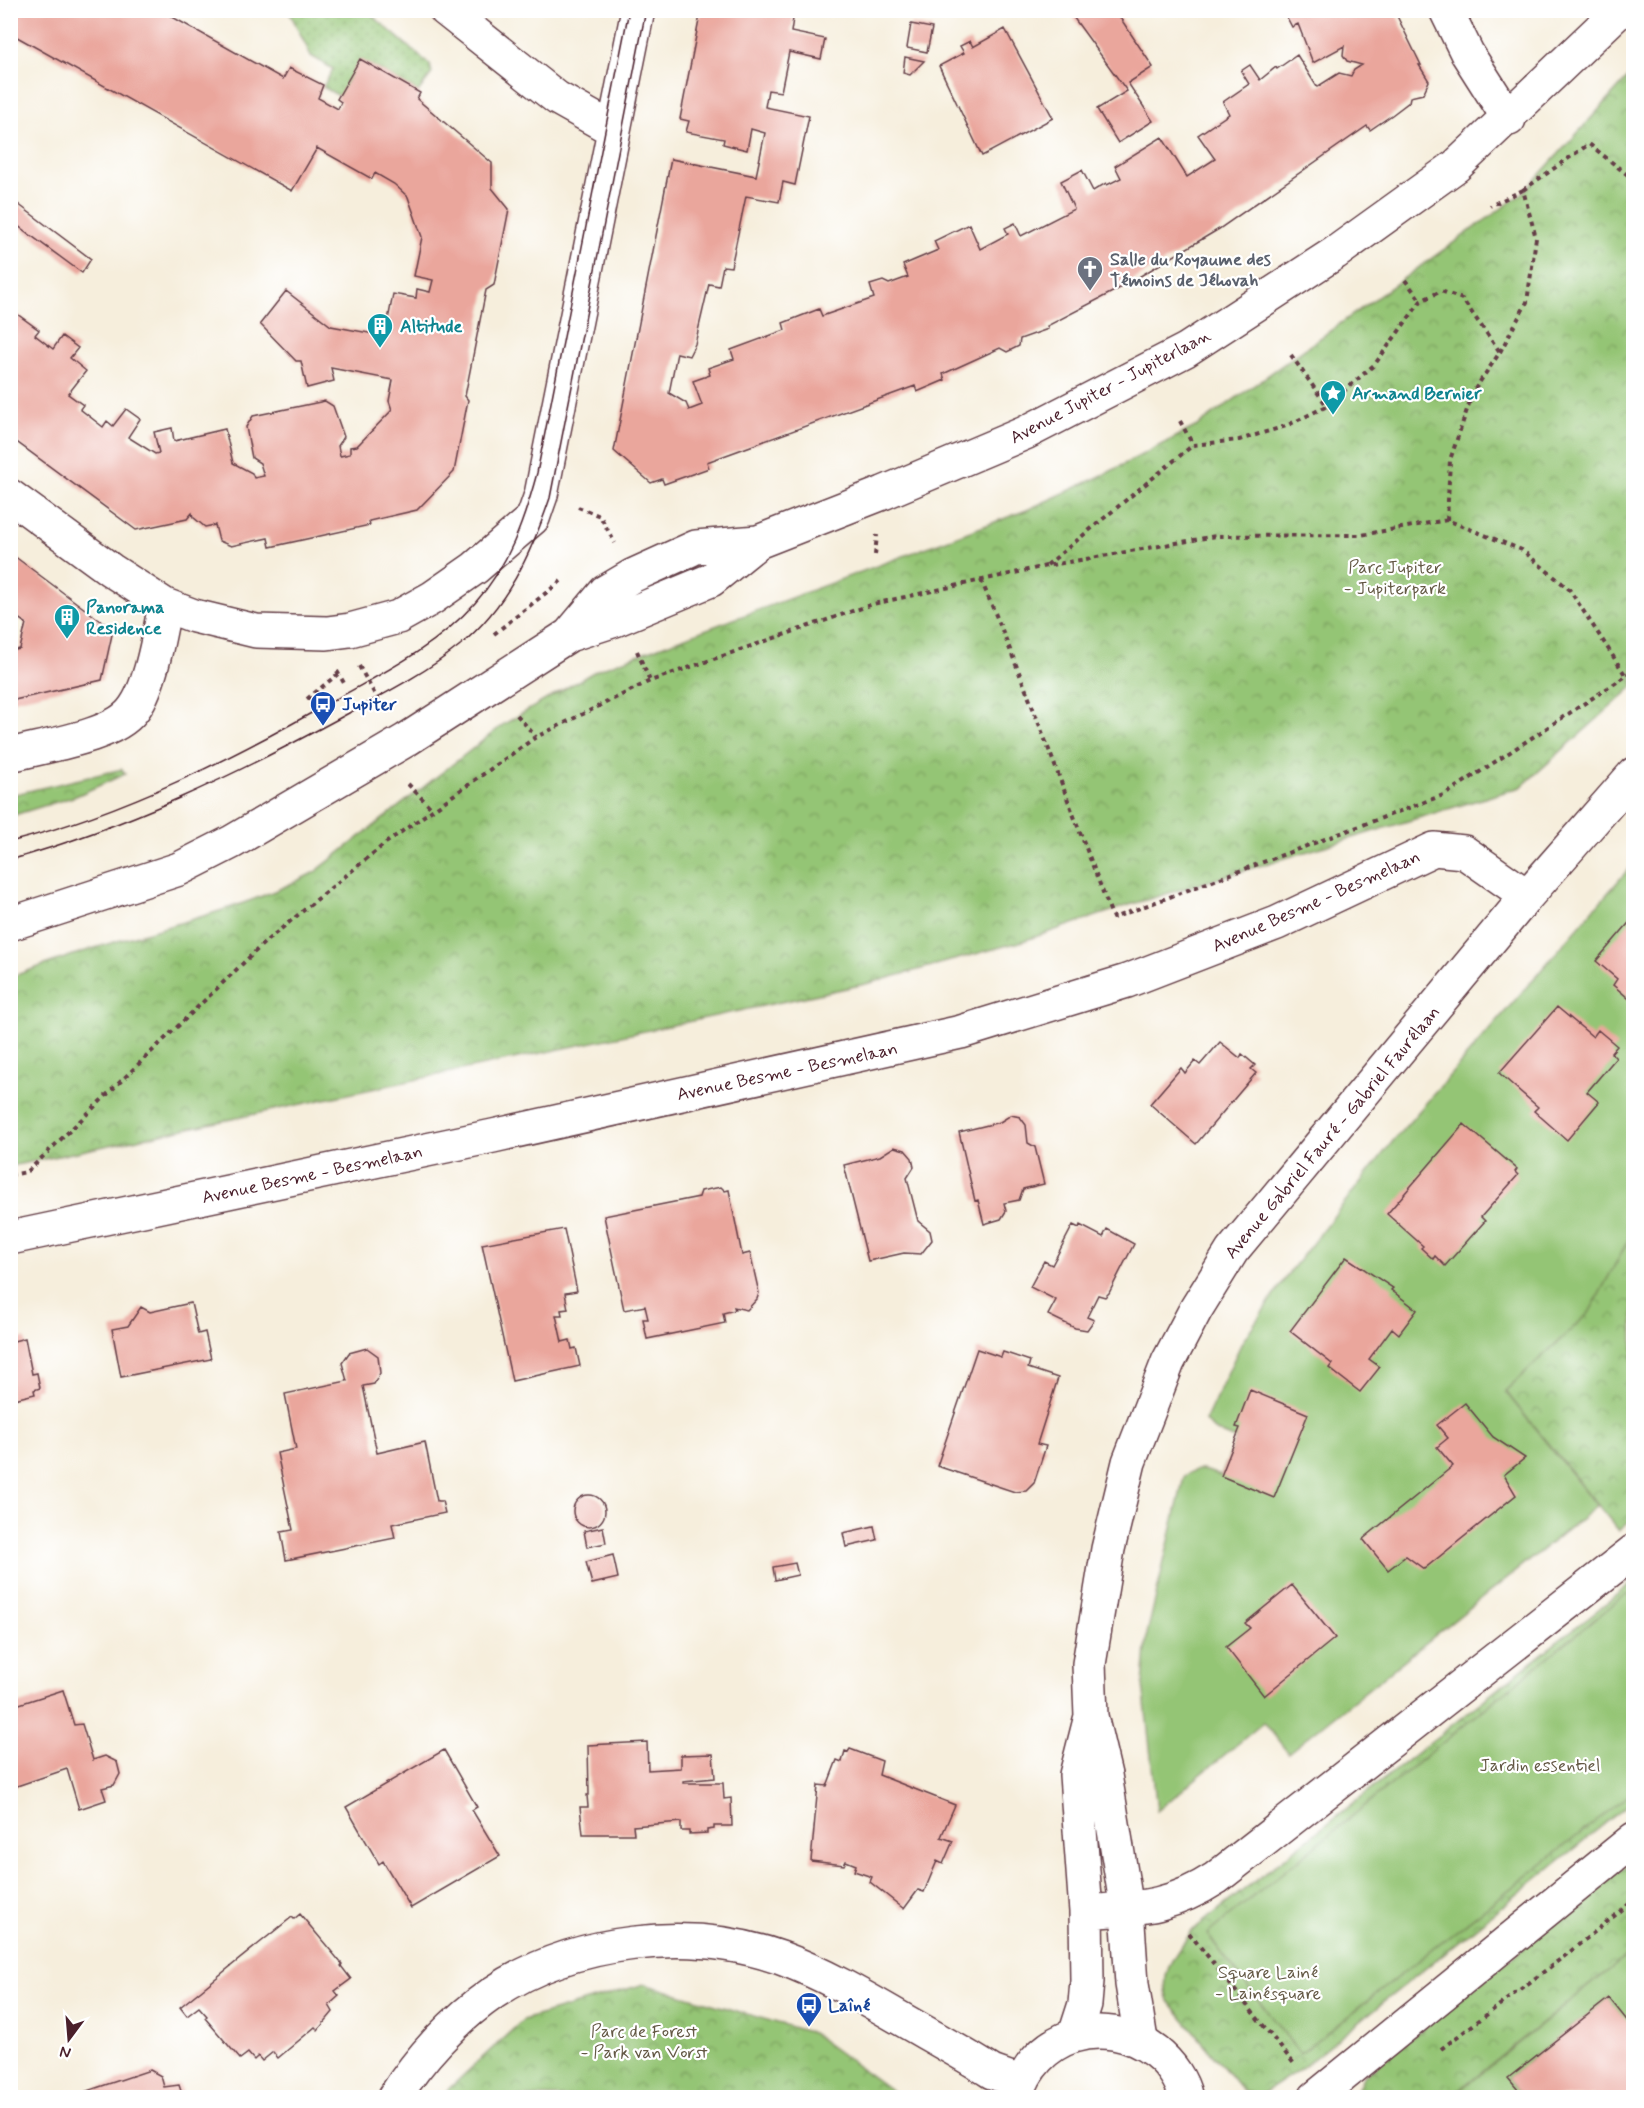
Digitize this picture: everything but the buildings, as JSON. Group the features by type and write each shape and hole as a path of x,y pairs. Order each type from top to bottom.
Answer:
{"street":[{"path":"446,10 557,98 614,130"},
{"path":"10,495 111,570 165,605 194,616 256,632 327,633 350,630 398,617 475,568 533,518 541,495 638,10"},
{"path":"1446,10 1467,53 1509,119"},
{"name":"Avenue Jupiter - Jupiterlaan","path":"505,694 569,635 615,620 711,580 758,542 1025,433 1186,350 1335,253 1456,166 1509,119 1620,10"},
{"path":"10,754 116,725 133,711 148,677 165,605"},
{"path":"10,924 179,869 232,842 406,740 505,694"},
{"name":"Avenue Gabriel Fauré - Gabriel Faurélaan","path":"1141,2040 1132,1984 1127,1909 1105,1775 1091,1716 1089,1664 1108,1549 1129,1462 1168,1362 1196,1309 1239,1242 1527,896 1634,774"},
{"name":"Avenue Besme - Besmelaan","path":"10,1238 493,1136 961,1032 1127,981 1277,923 1434,849 1464,852 1527,896"},
{"path":"1086,1912 1158,1905 1179,1899 1216,1878 1634,1551"},
{"name":"Avenue Gabriel Fauré - Gabriel Faurélaan","path":"1075,2034 1085,2004 1086,1912 1076,1775 1091,1716"},
{"path":"1315,2097 1634,1839"},
{"path":"394,2097 408,2075 451,2028 493,1993 537,1969 581,1953 674,1941 719,1943 779,1958 808,1969 854,1992 992,2072 1018,2090 1034,2061 1046,2050 1075,2034 1108,2031 1141,2040 1166,2060 1188,2094"}],"path":[{"path":"1490,206 1523,190 1589,144 1634,180"},
{"path":"1447,520 1450,460 1473,392 1500,352 1527,302 1536,238 1523,190"},
{"path":"1405,280 1421,301"},
{"path":"1046,566 1193,444 1239,440 1286,426 1327,406 1375,364 1421,301 1441,291 1462,299 1500,352"},
{"path":"1291,355 1327,406"},
{"path":"1180,421 1193,444"},
{"path":"573,505 600,516 619,550"},
{"path":"10,1175 27,1172 265,942 432,809 536,737 650,681 873,604 1046,566 1216,536 1361,535 1447,520 1522,550 1569,589 1626,676"},
{"path":"981,580 1020,671 1056,774 1113,918 1446,794 1626,676 1634,668"},
{"path":"350,630 361,672 406,740"},
{"path":"635,645 650,681"},
{"path":"307,699 338,674"},
{"path":"505,694 536,737"},
{"path":"408,784 432,809"},
{"path":"1431,2056 1566,1955 1634,1900"},
{"path":"1186,1929 1299,2069"}],"green space":[{"path":"289,11 367,11 430,65 432,73 418,92 360,59 339,96 323,87 333,69 311,56"},
{"name":"Parc Jupiter - Jupiterpark","path":"1633,72 1633,687 1521,787 1126,906 1023,941 870,983 11,1166 11,977 54,961 223,910 292,883 315,872 504,724 597,670 1027,510 1107,473 1197,426 1523,193"},
{"path":"122,769 125,774 76,796 11,816 11,795"},
{"path":"1633,864 1633,1231 1589,1313 1505,1391 1597,1506 1288,1753 1264,1722 1157,1811 1143,1685 1147,1634 1184,1477 1197,1470 1221,1476 1236,1439 1214,1430 1205,1421 1242,1342 1289,1273 1393,1141"},
{"path":"1633,1231 1633,1519 1619,1531 1505,1391 1521,1376"},
{"name":"Jardin essentiel","path":"1629,1585 1634,1590 1633,1801 1303,2067 1262,2094 1255,2095 1242,2090 1169,2001 1165,1981 1170,1963 1193,1930"},
{"name":"Jardin essentiel","path":"1627,1593 1634,1602 1633,1792 1300,2054 1207,1934"},
{"path":"1633,1860 1633,1951 1450,2097 1353,2098 1363,2077"},
{"path":"1633,1951 1633,2029 1609,1998 1508,2078 1524,2097 1450,2098"},
{"name":"Parc de Forest - Park van Vorst","path":"644,1984 812,2033 900,2097 440,2097 523,2020"}],"tram line":[{"path":"10,842 53,830 138,799 260,741 411,656 445,632 487,588 514,542 537,473 629,10"},
{"path":"10,860 137,816 219,780 299,740 431,667 476,631 504,597 526,559 550,498 646,10"}],"place":[{"name":"Salle du Royaume des Témoins de Jéhovah","path":"1090,292"},
{"name":"Altitude","path":"380,349"},
{"name":"Armand Bernier","path":"1333,416"},
{"name":"Panorama Residence","path":"67,640"},
{"name":"Jupiter","path":"323,727"},
{"name":"Laîné","path":"809,2028"}],"park label":[{"name":"Square Lainé - Lainésquare","path":"1268,1982"}]}
